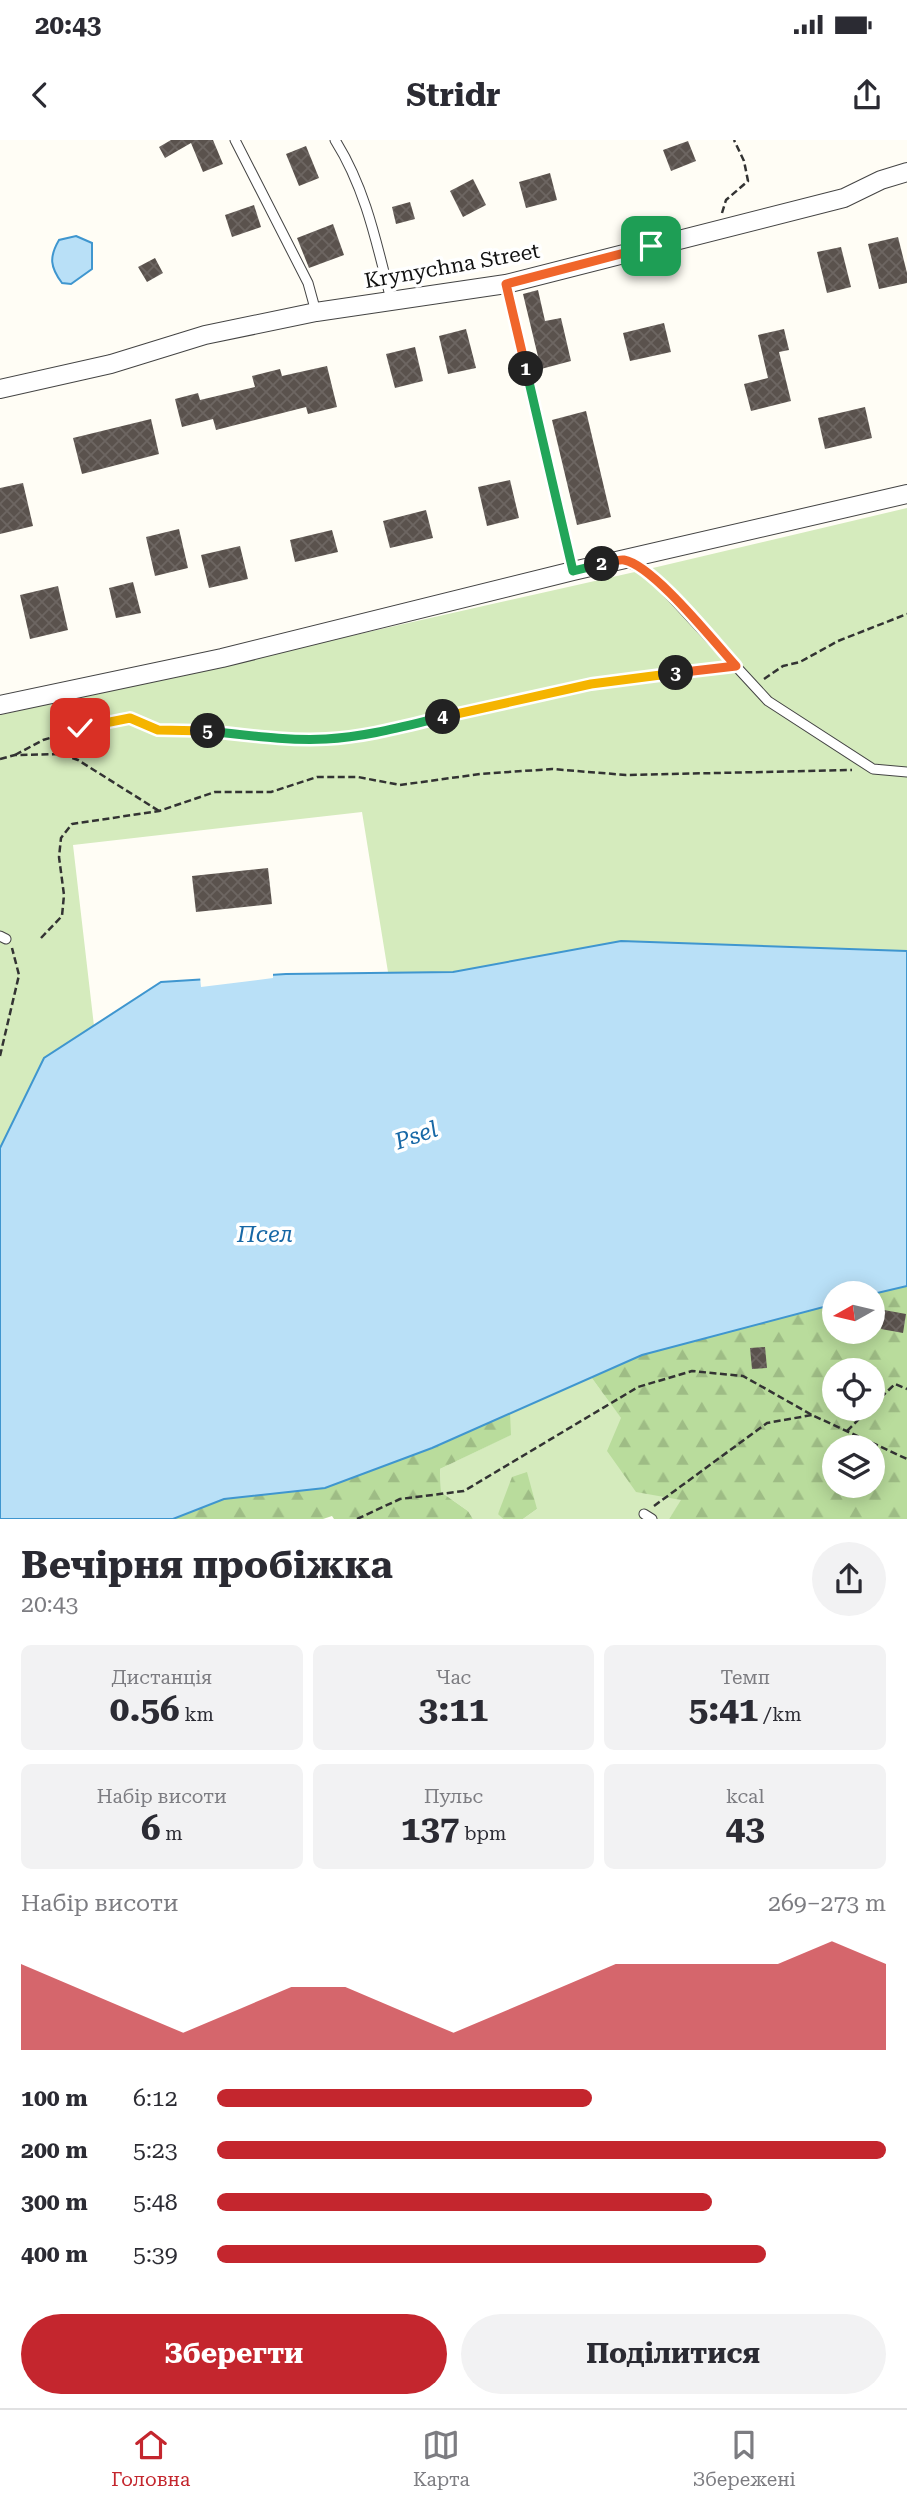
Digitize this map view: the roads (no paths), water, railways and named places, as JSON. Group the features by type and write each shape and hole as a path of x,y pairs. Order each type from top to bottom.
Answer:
{"street":[{"name":"Krynychna Street","path":"0,389 111,364 205,335 316,312 506,284 844,198 881,180 907,172"},
{"path":"0,705 222,658 573,571 907,494"}],"lane":[{"path":"235,140 308,283 316,312"},
{"path":"335,140 346,157 371,218 391,300"},
{"path":"506,284 573,571"},
{"path":"623,560 645,570 660,584 768,701 873,769 907,772"}],"water":[{"path":"76,236 92,243 92,269 71,284 62,283 53,267 54,252 59,240"},
{"name":"Псел","path":"621,941 907,951 907,1286 886,1291 886,1281 822,1281 822,1307 642,1355 432,1448 325,1488 224,1499 173,1519 0,1519 0,1148 44,1058 161,982 286,974 453,972"}],"water label":[{"name":"Psel","path":"416,1135"}]}
